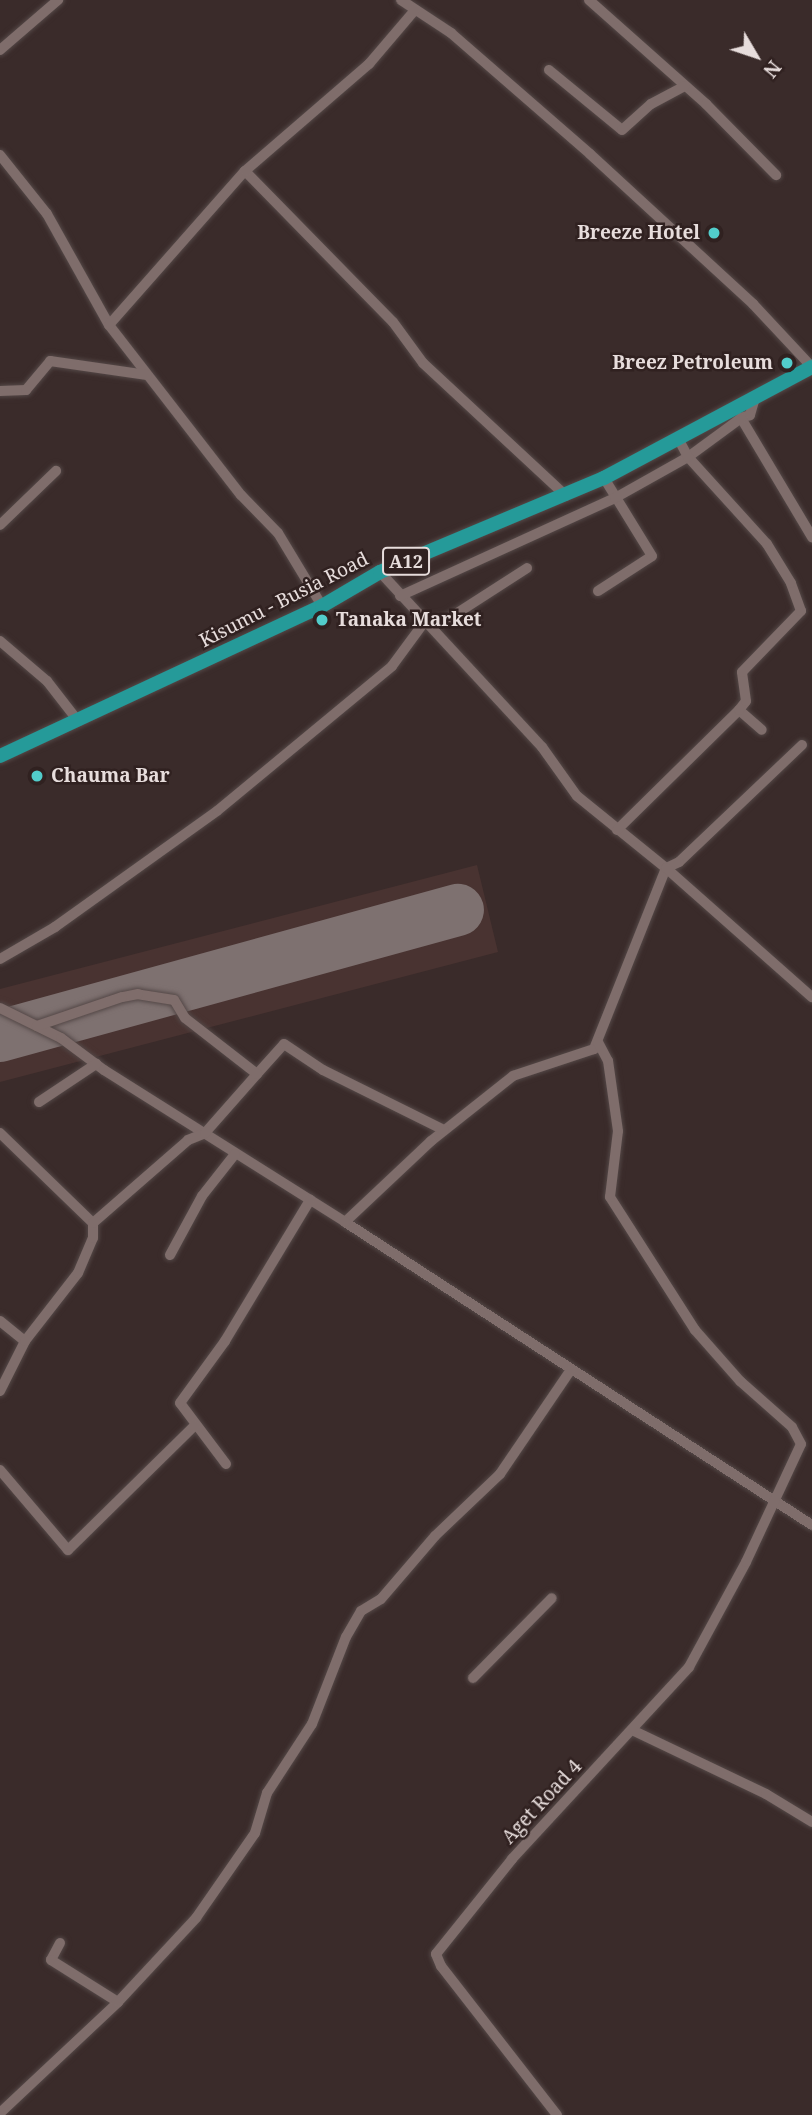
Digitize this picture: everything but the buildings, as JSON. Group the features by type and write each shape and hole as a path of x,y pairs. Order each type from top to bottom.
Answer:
{"highway":[{"name":"Kisumu - Busia Road","path":"0,756 322,606 380,572 604,478 754,401 812,367"}],"street":[{"path":"0,50 58,0"},
{"path":"401,0 451,33 600,164 753,304 812,367"},
{"path":"589,0 685,86 776,175"},
{"path":"109,324 246,171 369,64 415,9"},
{"path":"549,70 622,130 651,104 685,86"},
{"path":"0,155 47,214 109,324 241,495 278,533 322,606"},
{"path":"246,171 393,321 423,363 566,496"},
{"path":"0,391 26,390 50,361 147,375"},
{"path":"400,596 615,498 688,457 741,418 750,415 754,401"},
{"path":"741,418 812,537"},
{"path":"617,830 739,710 746,701 742,671 801,611 767,544 688,457 679,440"},
{"path":"0,525 57,471"},
{"path":"598,591 652,556 604,478"},
{"path":"0,959 55,927 217,811 392,666 423,624 448,619 527,568"},
{"path":"380,572 423,624 542,747 577,796 666,868 812,998"},
{"path":"0,641 47,681 78,721"},
{"path":"739,710 762,730"},
{"path":"345,1222 444,1130 523,1069 588,1055 598,1042 666,868 680,862 802,745"},
{"path":"37,1026 130,995 174,1000 185,1018 257,1074"},
{"path":"0,1008 37,1026 235,1154 310,1199 570,1371 812,1525"},
{"name":"Aget Road 4","path":"556,2115 441,1966 436,1954 512,1859 632,1730 701,1650 746,1562 771,1500 799,1453 800,1436 740,1381 695,1330 610,1197 618,1130 610,1069 598,1042"},
{"path":"93,1223 188,1140 205,1133 284,1044 323,1070 444,1130"},
{"path":"39,1101 96,1064"},
{"path":"0,1133 93,1223 93,1238 78,1273 25,1341 0,1391"},
{"path":"170,1255 202,1196 235,1154"},
{"path":"226,1464 180,1403 186,1391 225,1341 310,1199"},
{"path":"0,1321 25,1341"},
{"path":"0,2113 118,2001 195,1918 247,1847 267,1793 312,1724 346,1637 361,1611 381,1599 435,1536 500,1474 570,1371"},
{"path":"0,1470 68,1550 195,1425"},
{"path":"473,1678 552,1598"},
{"path":"632,1730 766,1794 812,1822"},
{"path":"60,1943 51,1960 118,2001"}],"shaded area":[{"path":"477,865 498,952 0,1082 0,989"}],"runway":[{"path":"0,1036 458,910"}],"place":[{"name":"Breeze Hotel","path":"714,233"},
{"name":"Breez Petroleum","path":"787,363"},
{"name":"Tanaka Market","path":"322,620"},
{"name":"Chauma Bar","path":"37,776"}]}
